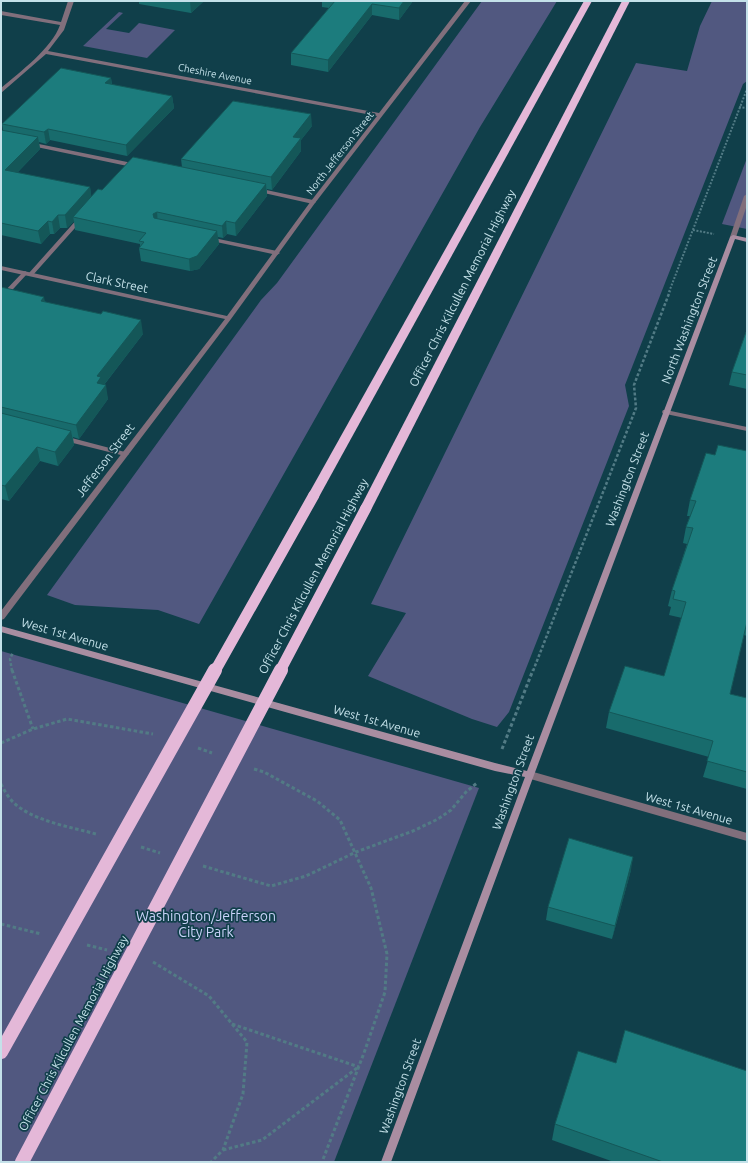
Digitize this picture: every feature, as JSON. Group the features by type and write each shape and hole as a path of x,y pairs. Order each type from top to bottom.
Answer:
{"highway":[{"name":"Officer Chris Kilcullen Memorial Highway","path":"1,1052 314,496 588,1"},
{"name":"Officer Chris Kilcullen Memorial Highway","path":"22,1162 366,508 626,1"}],"street":[{"path":"1,91 45,52 63,24 70,1"},
{"name":"North Jefferson Street","path":"229,318 314,202 468,1"},
{"path":"1,13 63,24"},
{"name":"Cheshire Avenue","path":"45,52 381,115"},
{"path":"22,142 143,167"},
{"path":"124,170 129,164"},
{"path":"253,190 314,202"},
{"path":"747,196 733,237 747,240"},
{"path":"1,299 28,274 88,211"},
{"path":"202,237 277,253"},
{"name":"North Washington Street","path":"666,412 733,237"},
{"name":"Clark Street","path":"1,268 229,318"},
{"name":"Jefferson Street","path":"1,617 229,318"},
{"path":"666,412 747,430"},
{"name":"Washington Street","path":"386,1162 666,412"},
{"path":"60,437 125,454"},
{"name":"West 1st Avenue","path":"1,629 495,767 530,775 747,837"}],"path":[{"path":"322,1162 359,1067 384,992 387,954 370,888 356,852 413,831 438,819 451,810 466,792 495,767 636,408 634,385 747,89"},
{"path":"739,107 747,108"},
{"path":"1,743 33,729 13,675 10,660 16,643 22,635"},
{"path":"1,924 49,936"},
{"path":"80,943 110,950"},
{"path":"148,960 209,996 247,1042 242,1094 223,1150 212,1162"},
{"path":"232,1024 359,1067"},
{"path":"223,1150 262,1140 359,1067"}],"green space":[{"path":"482,1 557,1 480,127 199,624 158,610 75,605 47,595 261,300 277,283"},
{"path":"712,1 747,1 747,81 743,84 625,385 629,406 509,712 497,727 472,719 368,676 406,613 371,604 636,63 687,71 700,26"},
{"path":"119,12 123,13 106,29 129,33 139,23 175,30 147,58 83,46"},
{"path":"747,158 747,229 722,224"},
{"name":"Washington/Jefferson City Park","path":"1,651 479,788 334,1162 1,1162"}],"building":[{"path":"335,1 404,1 399,8 372,4 328,60 291,53"},
{"path":"61,68 111,78 105,83 172,96 126,145 48,129 44,132 2,124"},
{"path":"233,101 311,114 293,137 301,138 271,177 181,159"},
{"path":"1,130 38,137 5,170 90,187 65,215 58,215 52,222 48,221 38,231 1,223"},
{"path":"133,157 266,184 235,223 226,221 222,226 157,212 153,214 154,218 217,231 197,256 189,259 139,248 144,242 139,241 146,233 73,217 98,189 102,190"},
{"path":"1,287 44,297 41,301 101,314 103,311 141,320 97,376 101,377 97,383 106,385 76,425 1,407"},
{"path":"747,332 747,375 732,372"},
{"path":"1,413 71,431 55,452 37,447 5,486 1,485"},
{"path":"718,445 747,451 747,622 730,694 747,698 747,772 707,761 713,741 609,712 625,666 664,676 686,602 673,599 675,591 672,590 693,528 686,527 696,501 690,500 706,453 715,455"},
{"path":"569,838 633,857 615,926 548,907"},
{"path":"625,1030 747,1071 747,1162 663,1162 555,1124 578,1051 616,1063"}]}
